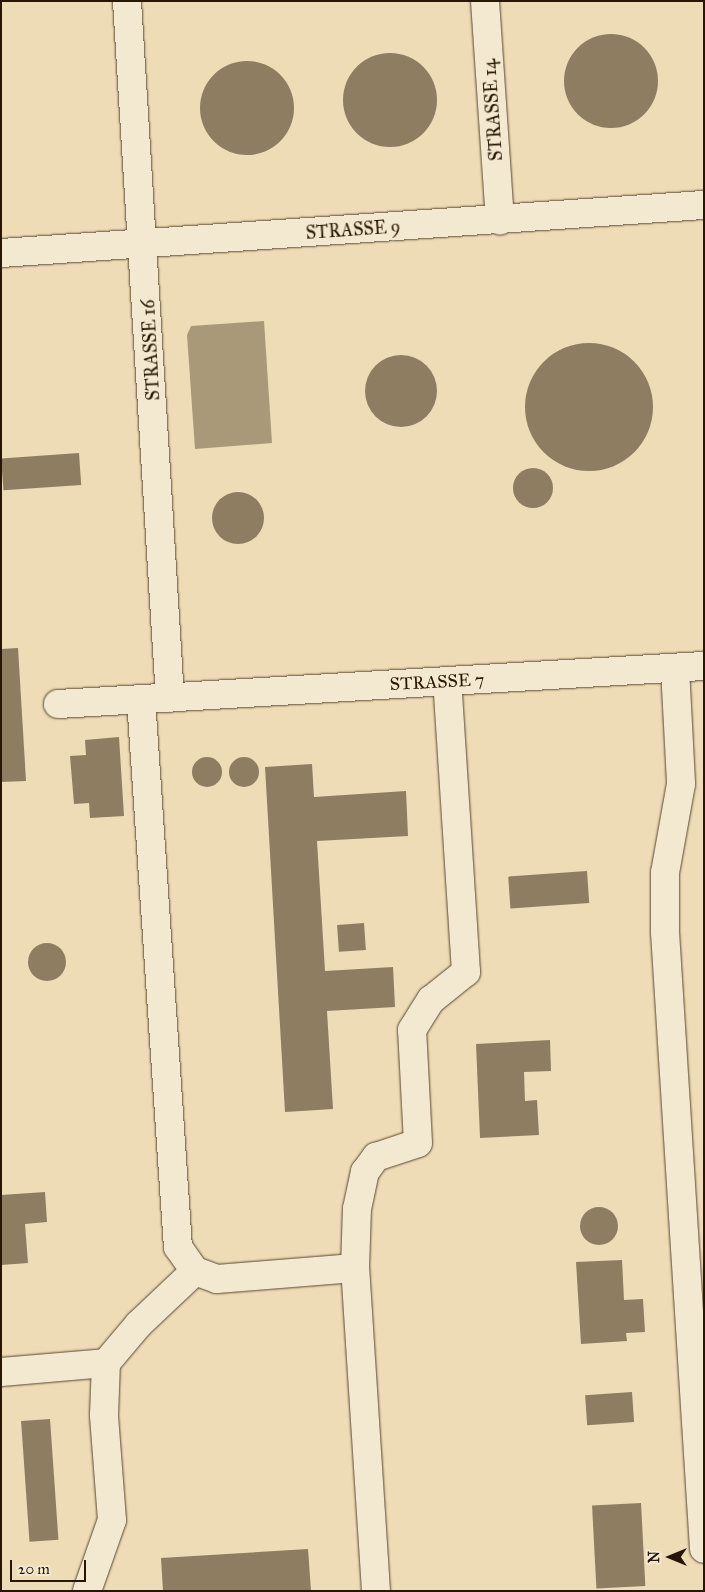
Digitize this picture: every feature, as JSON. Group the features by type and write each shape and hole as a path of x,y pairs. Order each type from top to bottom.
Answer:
{"lane":[{"name":"STRASSE 16","path":"127,1 135,246 170,698"},
{"name":"STRASSE 14","path":"485,1 500,220"},
{"name":"STRASSE 9","path":"1,253 135,246 704,205"},
{"name":"STRASSE 7","path":"58,704 704,666"},
{"path":"675,668 681,784 665,872 665,932 704,1549"},
{"path":"376,1591 355,1268 357,1209 365,1172 376,1157 418,1143 412,1030 417,1016 466,972 447,682"},
{"path":"141,700 178,1247 195,1271 217,1279 355,1268"},
{"path":"87,1591 112,1520 104,1415 106,1363 139,1324 195,1271"},
{"path":"1,1372 106,1363"}],"shaded area":[{"path":"264,321 272,443 195,449 187,335 191,326"}],"building":[{"path":"611,34 629,38 644,48 654,63 658,81 654,99 644,114 629,124 611,128 593,124 578,114 568,99 564,81 568,63 578,48 593,38"},
{"path":"390,53 408,57 423,67 433,82 437,100 433,118 423,133 408,143 390,147 372,143 357,133 347,118 343,100 347,82 357,67 372,57"},
{"path":"247,61 265,65 280,75 290,90 294,108 290,126 280,141 265,151 247,155 229,151 214,141 204,126 200,108 204,90 214,75 229,65"},
{"path":"589,343 602,344 614,348 634,362 648,382 652,394 652,420 648,432 634,452 614,466 602,470 589,471 576,470 564,466 544,452 530,432 526,420 525,407 526,394 530,382 544,362 564,348 576,344"},
{"path":"401,355 421,361 431,371 437,391 431,411 421,421 401,427 381,421 371,411 365,391 371,371 381,361"},
{"path":"79,453 81,485 3,490 1,458"},
{"path":"537,468 544,471 550,477 553,488 552,496 544,505 537,508 529,508 522,505 514,496 513,484 516,477 525,469"},
{"path":"238,492 252,496 260,504 264,518 260,532 252,540 238,544 224,540 216,532 212,518 216,504 224,496"},
{"path":"18,648 26,781 1,782 1,649"},
{"path":"119,737 124,816 90,818 89,803 74,804 70,756 86,755 85,740"},
{"path":"207,757 218,761 222,772 218,783 207,787 196,783 192,772 196,761"},
{"path":"244,757 255,761 259,772 255,783 244,787 233,783 229,772 233,761"},
{"path":"312,764 314,797 406,791 408,836 317,841 325,971 393,967 395,1007 327,1011 333,1109 285,1112 265,767"},
{"path":"587,871 589,903 510,908 508,877"},
{"path":"364,923 366,950 339,952 337,925"},
{"path":"47,943 61,948 66,962 61,976 47,981 33,976 28,962 33,948"},
{"path":"550,1040 551,1071 524,1072 525,1101 537,1100 539,1135 480,1138 476,1044"},
{"path":"45,1192 47,1222 25,1224 28,1263 1,1265 1,1195"},
{"path":"599,1207 612,1213 618,1226 612,1239 599,1245 586,1239 580,1226 586,1213"},
{"path":"622,1260 624,1300 643,1299 645,1332 626,1333 627,1341 581,1344 576,1262"},
{"path":"632,1392 634,1422 587,1425 585,1395"},
{"path":"50,1419 58,1540 30,1542 21,1421"},
{"path":"641,1503 645,1586 596,1588 592,1506"},
{"path":"308,1549 311,1591 163,1591 161,1558"}]}
